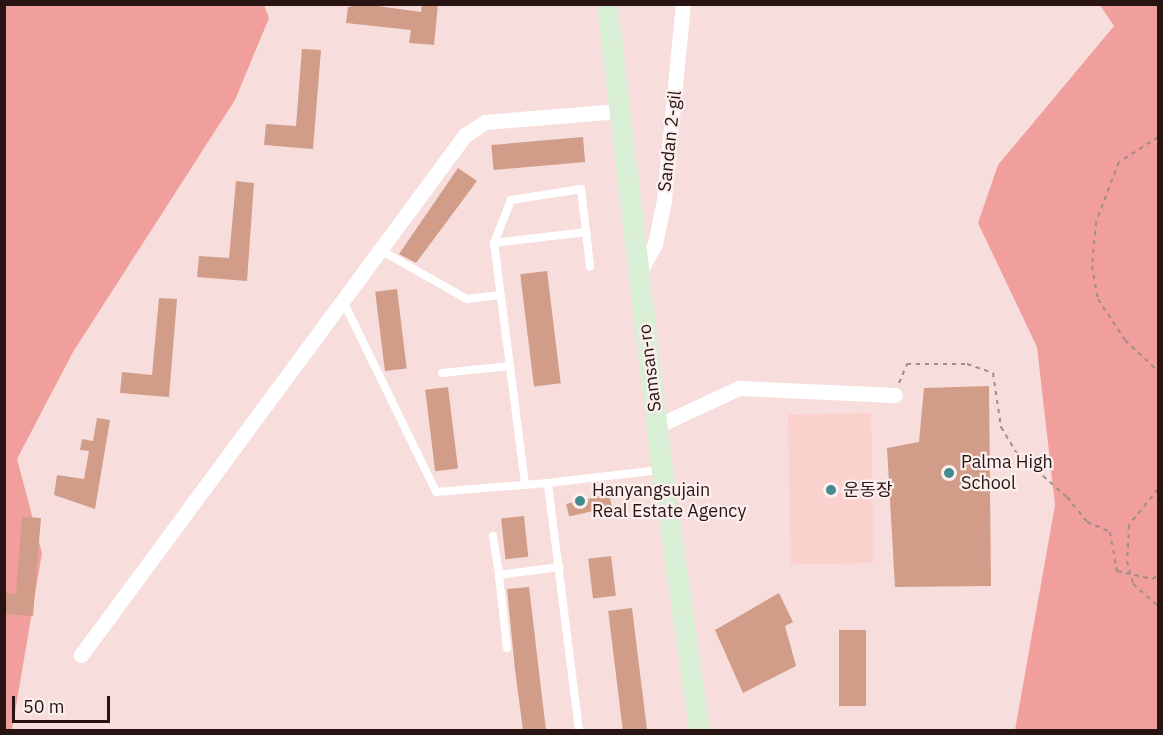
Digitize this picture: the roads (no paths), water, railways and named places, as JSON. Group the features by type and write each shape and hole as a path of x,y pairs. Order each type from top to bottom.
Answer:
{"main road":[{"name":"Samsan-ro","path":"607,4 662,470 699,730"}],"street":[{"name":"Sandan 2-gil","path":"639,273 655,244 664,200 683,4"},
{"path":"81,655 475,127 619,111"},
{"path":"657,426 738,388 895,395"}],"lane":[{"path":"525,484 494,243 511,200 581,189 590,266"},
{"path":"494,243 586,232"},
{"path":"382,251 467,299 500,295"},
{"path":"343,301 436,492 548,483 662,470"},
{"path":"442,373 510,366"},
{"path":"548,483 579,730"},
{"path":"493,536 507,648"},
{"path":"499,575 559,567"}],"place":[{"name":"Palma High School","path":"949,473"},
{"name":"운동장","path":"831,490"},
{"name":"Hanyangsujain Real Estate Agency","path":"580,501"}]}
